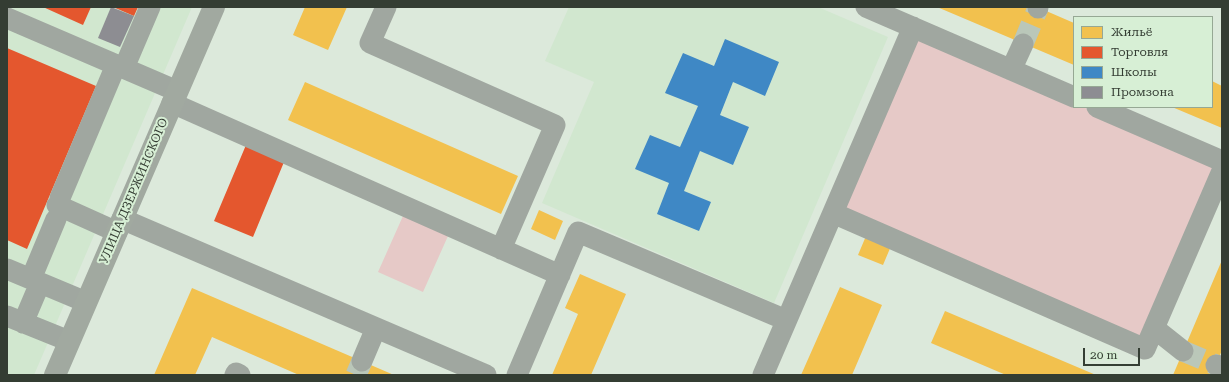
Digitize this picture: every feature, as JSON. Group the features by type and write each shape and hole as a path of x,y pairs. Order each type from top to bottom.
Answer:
{"main road":[{"name":"УЛИЦА ДЗЕРЖИНСКОГО","path":"55,375 214,7"}],"lane":[{"path":"69,342 15,320 35,281 58,207 120,66 150,7"},
{"path":"386,7 370,43 555,125 501,249"},
{"path":"866,7 1073,97"},
{"path":"7,18 120,66 175,97 560,275"},
{"path":"762,375 913,27"},
{"path":"1011,70 1023,44"},
{"path":"1099,108 1222,161"},
{"path":"833,213 1145,348 1222,171"},
{"path":"58,207 119,225 376,328 486,375"},
{"path":"517,375 578,232 786,320"},
{"path":"7,269 86,302"},
{"path":"362,361 376,328"},
{"path":"1154,328 1183,351"},
{"path":"236,375 236,373 240,375"}],"shaded area":[{"path":"7,7 192,7 34,375 7,375"},
{"path":"569,7 818,7 888,37 774,303 542,203 594,82 545,61"},
{"path":"915,34 1073,107 1073,108 1085,108 1218,166 1141,343 839,212"},
{"path":"407,207 452,227 423,292 378,272"}],"building: Жильё":[{"path":"305,7 347,7 328,50 293,35"},
{"path":"937,7 1037,7 1073,23 1073,65"},
{"path":"305,82 518,176 501,214 288,120"},
{"path":"1213,82 1222,86 1222,128 1174,108 1213,108"},
{"path":"539,210 563,221 555,240 531,229"},
{"path":"866,236 891,246 883,265 858,255"},
{"path":"1222,260 1222,350 1216,365 1211,375 1173,375"},
{"path":"580,274 626,294 591,375 552,375 578,314 565,308"},
{"path":"840,287 882,305 852,375 801,375"},
{"path":"192,288 394,375 299,375 212,337 195,375 154,375"},
{"path":"945,311 1096,375 1006,375 931,343"}],"building: Торговля":[{"path":"43,7 91,7 83,25"},
{"path":"113,7 138,7 134,16"},
{"path":"7,48 96,86 27,249 7,240"},
{"path":"246,145 284,162 253,237 214,221"}],"building: Школы":[{"path":"725,39 779,62 765,96 733,82 720,115 749,127 733,165 700,151 684,191 711,202 699,231 657,214 669,183 635,169 650,135 680,147 698,106 665,93 683,53 714,66"}],"building: Промзона":[{"path":"111,7 134,16 120,47 98,38"}],"tunnel":[{"path":"1023,44 1038,8"},
{"path":"1183,351 1216,365"},
{"path":"356,375 362,361"}]}
